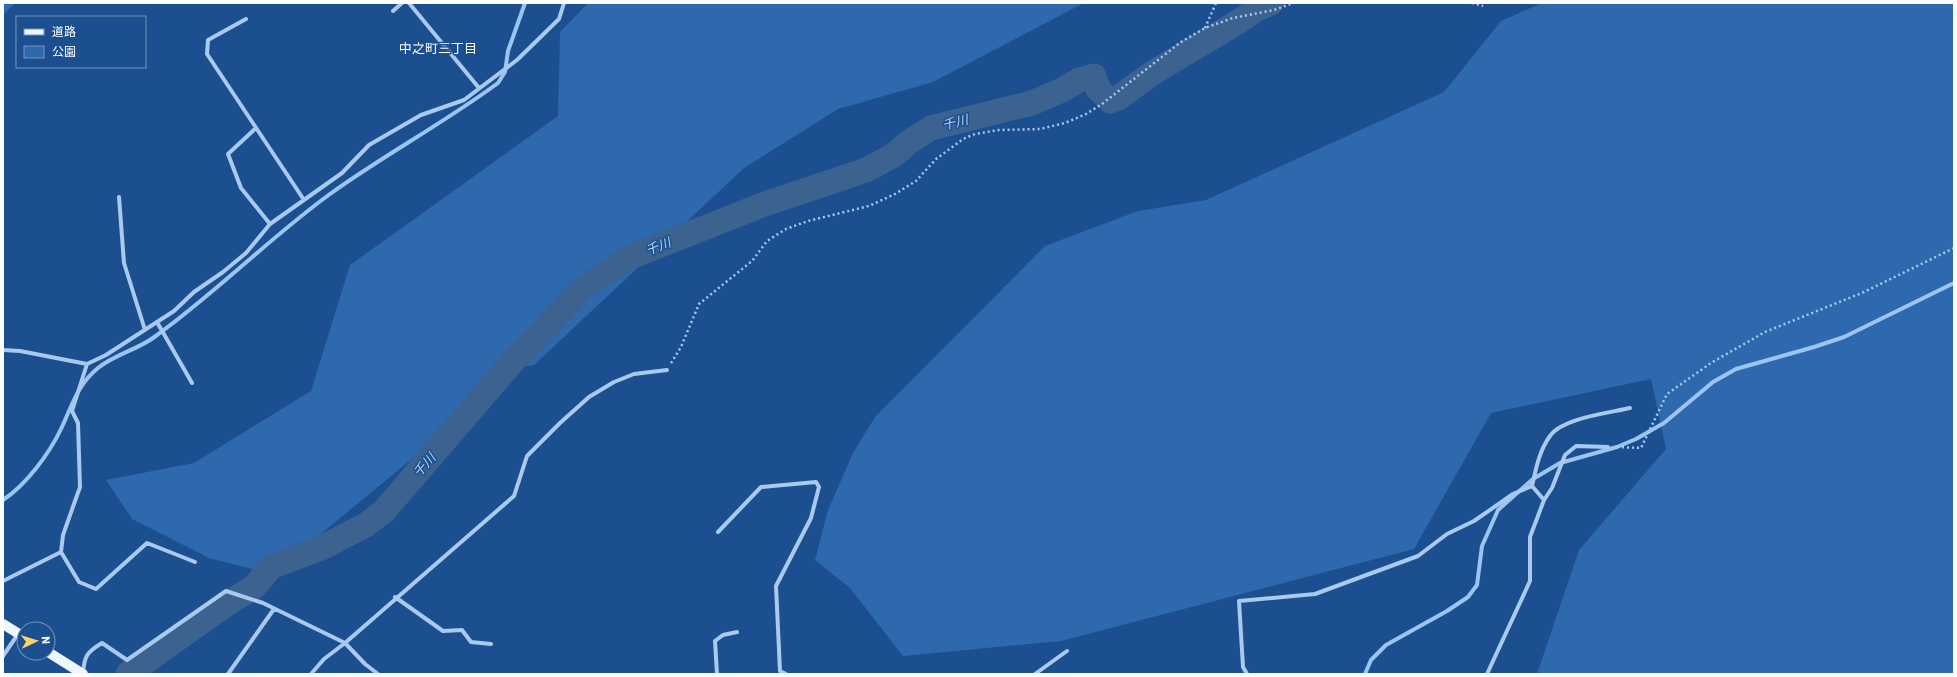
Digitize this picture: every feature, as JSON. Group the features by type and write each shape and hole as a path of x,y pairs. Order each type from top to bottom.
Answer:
{"main road":[{"path":"3,624 16,633"},
{"path":"56,657 83,674"}],"street":[{"path":"393,11 402,3"},
{"path":"409,3 479,88"},
{"path":"3,350 20,351 87,364 145,330 174,311 194,292 223,272 246,253 270,224 342,173 369,145 421,115 464,100 517,60 559,19 564,3"},
{"path":"246,19 208,40 206,54 304,200"},
{"path":"256,128 228,154 241,188 270,224"},
{"path":"119,197 124,263 145,330"},
{"path":"157,322 192,383"},
{"path":"87,364 72,411 78,423 80,487 63,535 61,552 79,582 96,589 147,543 195,562"},
{"path":"310,674 324,659 395,597 514,496 527,456 589,397 614,382 634,374 667,370"},
{"path":"1532,486 1537,461 1550,435 1555,431 1583,418 1630,408"},
{"path":"1488,674 1530,582 1530,537 1544,500 1552,488 1565,455 1576,446 1608,447"},
{"path":"718,532 761,487 816,482 819,487 811,518 776,586 780,671 786,674"},
{"path":"1532,486 1544,500"},
{"path":"1247,674 1243,667 1239,601 1315,594 1418,556 1447,534 1474,521 1513,494 1532,486"},
{"path":"3,581 61,552"},
{"path":"83,674 88,652 102,643 127,660 226,591 274,609 345,642 365,664 378,674"},
{"path":"395,597 443,631 462,630 471,642 491,644"},
{"path":"228,674 274,609"},
{"path":"717,674 715,641 723,635 737,632"},
{"path":"3,656 16,642"},
{"path":"1035,674 1067,651"}],"path":[{"path":"1205,28 1216,3"},
{"path":"667,370 681,347 699,304 752,262 767,241 786,229 808,220 869,206 895,194 916,181 936,159 963,139 975,134 1000,130 1040,129 1065,123 1086,114 1102,104 1181,42 1205,28 1233,18 1274,10 1293,3"},
{"path":"1472,3 1483,6"},
{"path":"1608,447 1641,448 1667,394 1711,363 1758,336 1864,292 1954,248"}],"green space":[{"path":"3,3 15,3 3,15"},
{"path":"588,3 1084,3 933,82 838,109 744,168 534,365 500,370 418,454 272,574 209,558 132,519 106,480 194,463 311,391 350,265 558,116 560,32"},
{"path":"1542,3 1954,3 1954,674 1537,674 1579,550 1666,449 1651,379 1491,413 1414,549 1061,641 903,656 850,588 815,560 828,510 853,453 875,417 1045,246 1138,211 1206,200 1444,92 1501,21"}],"waterway":[{"path":"3,500 12,494 28,478 50,449 80,389 85,381 98,368 104,363 153,338 198,303 307,211 371,166 457,112 498,83 505,72 508,51 525,3"},
{"name":"千川","path":"128,674 228,603 253,588 271,567 321,548 366,525 384,511 513,361 582,289 628,258 762,205 866,170 894,155 909,142 931,128 1032,103 1062,90 1079,80 1094,76 1098,89 1110,101 1118,98 1154,72 1257,9 1271,3"},
{"path":"1365,674 1371,660 1386,645 1447,611 1468,597 1477,585 1482,546 1498,510 1533,479 1560,463 1617,447 1636,439 1664,423 1713,382 1736,369 1844,337 1954,283"}],"district":[{"name":"中之町三丁目","path":"438,48"}]}
